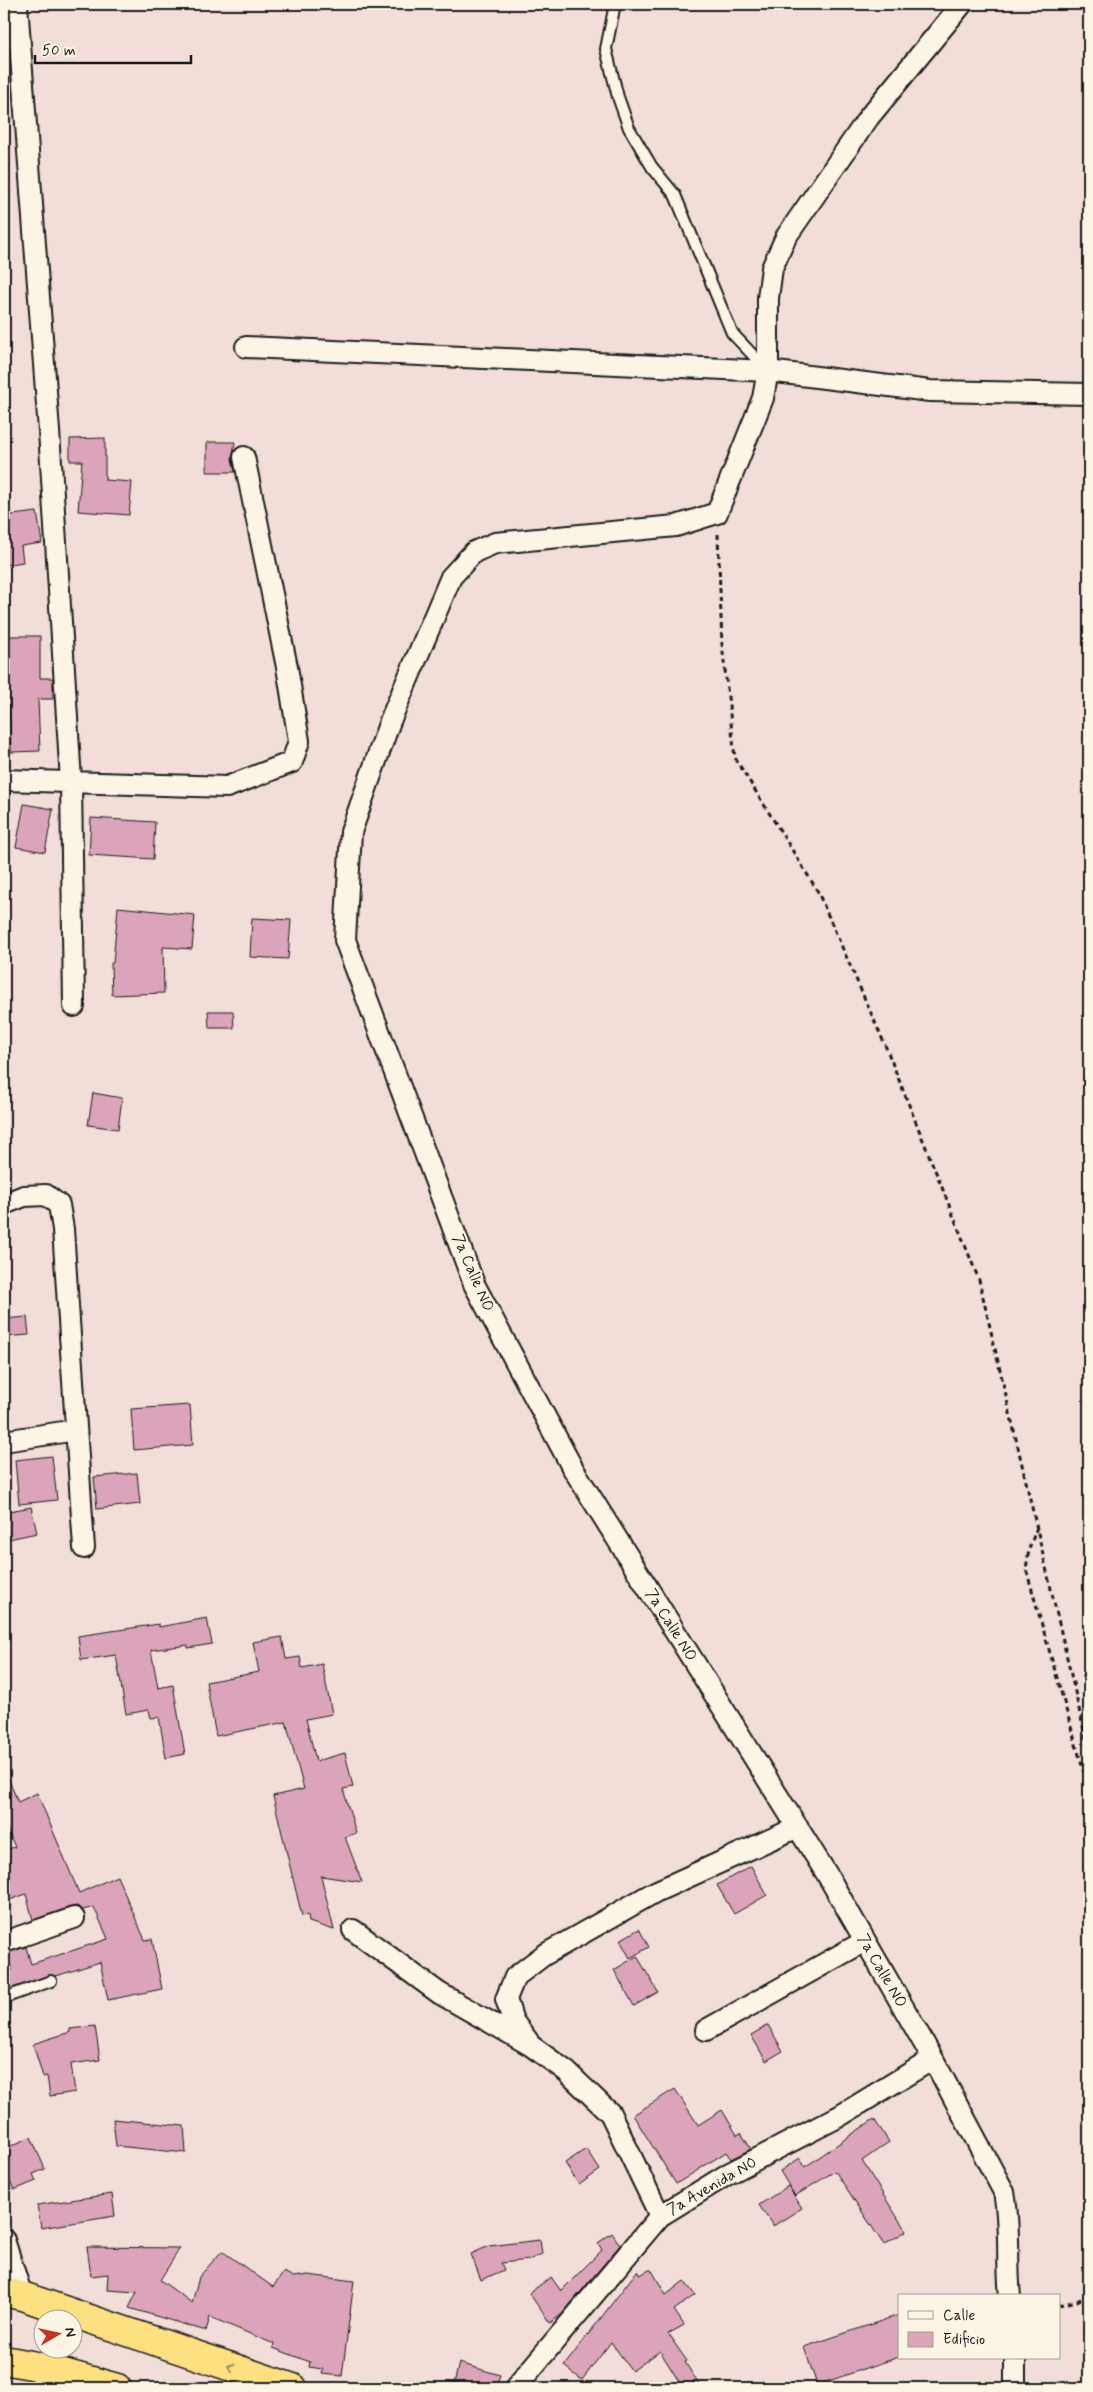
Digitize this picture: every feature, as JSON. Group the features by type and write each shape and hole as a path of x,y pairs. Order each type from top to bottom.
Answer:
{"highway":[{"path":"13,2294 293,2388"},
{"path":"4,2360 42,2378 117,2388"}],"street":[{"path":"17,4 48,421 71,781 74,1006"},
{"path":"717,513 763,398 768,371 769,288 772,268 786,237 869,116 962,4"},
{"path":"246,347 768,371 930,391 1089,394"},
{"path":"4,780 227,787 292,762 298,741 293,704 244,457"},
{"name":"7a Calle NO","path":"717,513 676,526 495,543 474,552 451,577 390,721 351,832 345,940 474,1284 572,1467 828,1876 933,2059 1004,2192 1008,2208 1010,2294"},
{"path":"4,1204 24,1196 46,1195 59,1205 63,1229 84,1548"},
{"path":"4,1442 76,1430"},
{"path":"530,2045 513,2021 506,1999 515,1977 544,1955 655,1892 798,1828"},
{"path":"4,1942 74,1918"},
{"path":"353,1930 439,1993 530,2045 566,2072 610,2113 660,2216"},
{"path":"706,2030 865,1942"},
{"name":"7a Avenida NO","path":"515,2388 660,2216 728,2174 838,2117 933,2059"},
{"path":"4,2240 13,2294"},
{"path":"1015,2360 1015,2388"}],"lane":[{"path":"615,4 606,49 618,97 629,128 652,168 675,195 732,334 768,371"},
{"path":"4,1998 51,1981"}],"path":[{"path":"717,513 722,644 735,758 817,890 885,1045 979,1280 1089,1752"},
{"path":"1037,1526 1029,1548 1026,1569 1089,1790"},
{"path":"1060,2305 1077,2301 1089,2295"}],"green space":[{"path":"4,140 7,241 4,241"}],"building":[{"path":"105,438 105,480 132,482 129,515 78,511 82,461 70,461 70,439"},
{"path":"207,442 235,442 232,459 235,472 207,472"},
{"path":"37,512 42,543 21,546 23,562 5,565 4,516"},
{"path":"4,636 40,636 40,678 53,678 53,699 38,699 40,751 11,752 9,698 4,698"},
{"path":"24,804 53,809 45,852 16,847"},
{"path":"91,818 155,822 153,859 89,855"},
{"path":"118,907 195,915 192,949 163,947 164,993 112,995 111,963 113,963"},
{"path":"252,918 291,920 288,959 250,957"},
{"path":"208,1011 233,1011 234,1028 209,1028"},
{"path":"93,1093 122,1098 118,1129 88,1125"},
{"path":"27,1317 29,1335 4,1337 4,1319"},
{"path":"190,1405 193,1445 134,1450 131,1409"},
{"path":"52,1456 57,1500 19,1504 15,1460"},
{"path":"137,1473 140,1504 97,1509 94,1477"},
{"path":"31,1507 37,1533 4,1540 4,1512"},
{"path":"207,1618 212,1644 188,1648 188,1645 151,1650 158,1688 173,1685 185,1754 166,1758 159,1717 151,1718 149,1710 126,1714 116,1655 81,1660 78,1636 159,1624 159,1627"},
{"path":"282,1637 286,1659 300,1657 302,1668 322,1664 332,1714 306,1719 316,1761 345,1753 353,1787 343,1789 356,1833 345,1837 362,1882 321,1876 334,1930 309,1922 308,1915 302,1916 273,1796 304,1789 286,1722 216,1736 206,1682 259,1672 253,1642"},
{"path":"4,1768 18,1802 37,1793 79,1893 117,1876 145,1940 152,1939 162,1989 108,2000 100,1962 56,1976 49,1975 4,1991 4,1973 12,1970 7,1953 26,1947 31,1964 108,1939 94,1907 83,1910 77,1906 70,1907 33,1920 26,1894 4,1902 4,1850 15,1847 4,1822"},
{"path":"751,1866 767,1895 734,1914 717,1885"},
{"path":"639,1929 649,1947 630,1958 620,1940"},
{"path":"637,1956 658,1992 634,2006 614,1970"},
{"path":"768,2025 783,2051 766,2061 751,2035"},
{"path":"95,2026 100,2060 71,2064 75,2092 50,2096 47,2076 43,2077 33,2044 70,2032 70,2029"},
{"path":"675,2089 698,2125 722,2110 737,2135 741,2133 751,2149 731,2159 726,2152 676,2184 633,2115"},
{"path":"113,2119 184,2126 186,2153 116,2146"},
{"path":"874,2119 889,2142 862,2161 906,2231 884,2245 835,2171 795,2196 780,2171 800,2158 805,2167"},
{"path":"31,2137 45,2169 33,2174 36,2181 14,2190 4,2168 4,2149"},
{"path":"586,2149 600,2170 579,2185 565,2163"},
{"path":"788,2186 802,2208 773,2226 759,2205"},
{"path":"112,2194 115,2216 41,2228 37,2205"},
{"path":"612,2233 620,2245 561,2315 550,2323 529,2293 551,2277 561,2291 602,2250 598,2243"},
{"path":"540,2240 542,2254 529,2260 501,2263 504,2270 481,2280 471,2254 489,2246"},
{"path":"87,2247 180,2248 160,2280 192,2303 199,2277 222,2251 273,2287 284,2272 293,2277 308,2275 354,2281 342,2376 322,2374 323,2369 309,2367 310,2362 273,2348 274,2344 210,2317 206,2331 129,2308 137,2292 107,2290 108,2274 91,2276"},
{"path":"651,2269 666,2295 684,2281 695,2295 674,2310 684,2325 668,2334 687,2361 685,2362 701,2388 683,2388 660,2351 632,2371 611,2342 582,2380 564,2366 637,2271 640,2275"},
{"path":"898,2315 898,2357 817,2385 804,2347"},
{"path":"459,2363 500,2375 496,2388 453,2388"}]}
